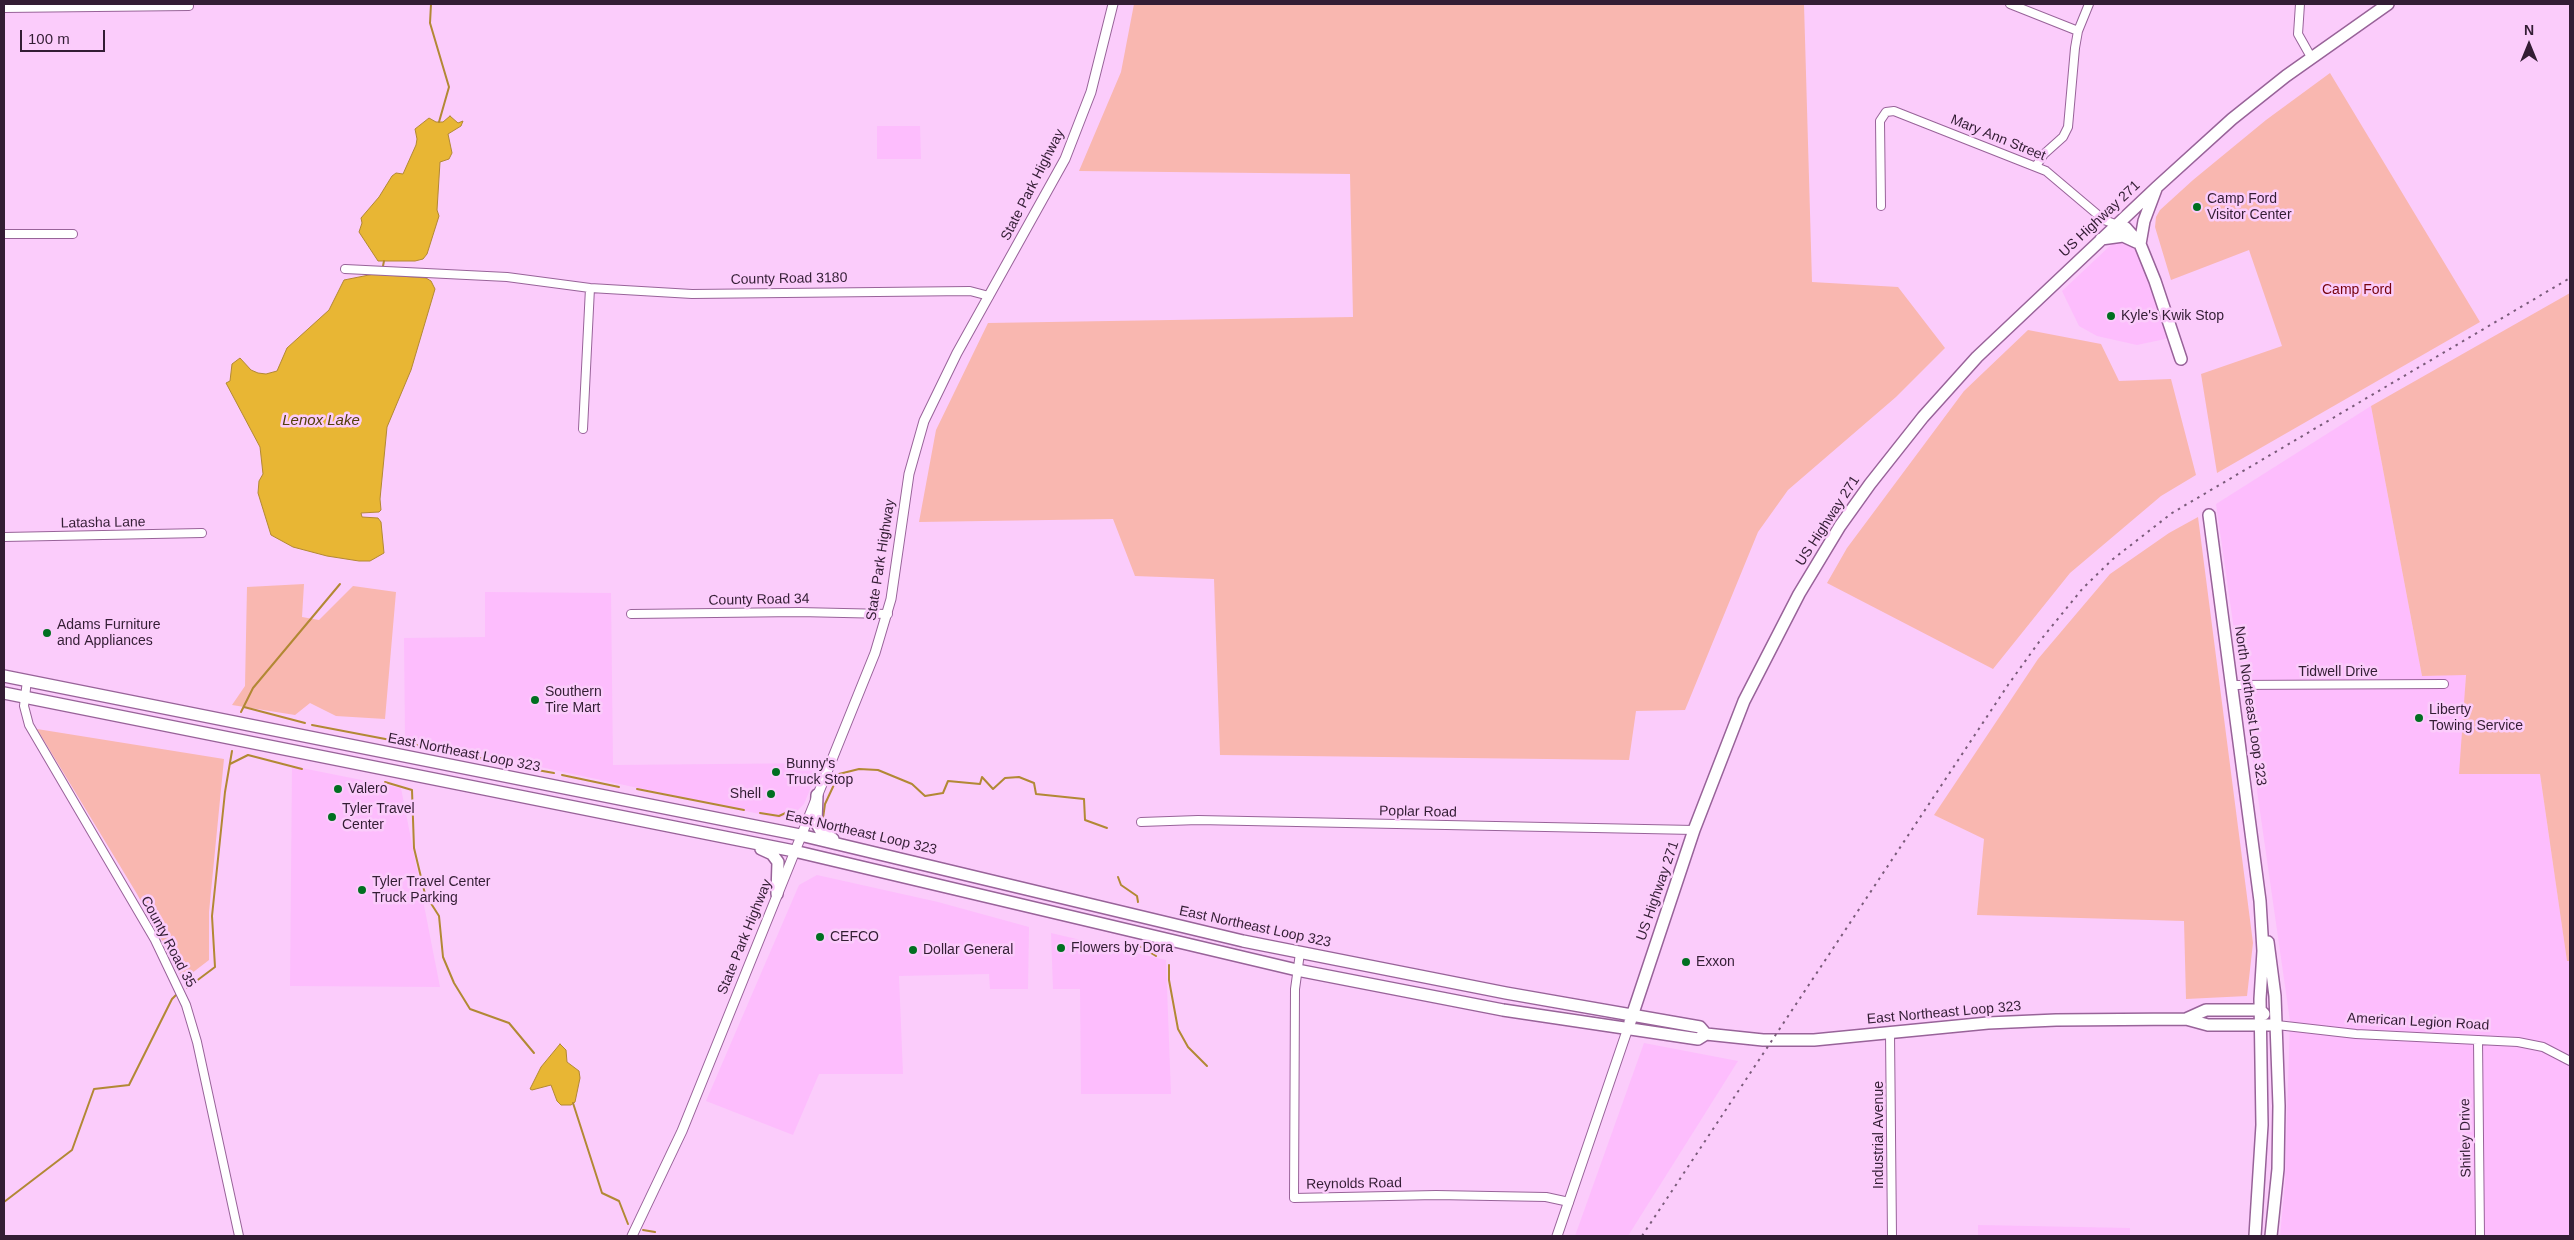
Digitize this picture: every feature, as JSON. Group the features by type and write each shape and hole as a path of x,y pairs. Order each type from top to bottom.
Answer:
{"highway":[{"name":"US Highway 271","path":"1628,1028 1694,830 1721,756 1756,673 1798,594 1844,521 1900,444 1954,381 1993,341 2101,238 2118,225 2232,119 2311,57 2388,4"},
{"path":"2140,244 2144,221 2157,187"},
{"path":"2118,225 2126,228 2140,244 2156,281 2181,359"},
{"path":"2101,238 2125,236 2140,244"},
{"name":"North Northeast Loop 323","path":"2209,516 2260,901 2262,1104 2261,1168 2255,1236"},
{"name":"East Northeast Loop 323","path":"4,676 844,844 1243,941 1506,994 1700,1027 1706,1034"},
{"name":"East Northeast Loop 323","path":"4,694 794,851 1239,958 1408,993 1503,1010 1698,1039 1706,1034 1792,1041 2012,1021 2186,1019 2208,1025 2260,1025"},
{"path":"379,769 382,752"},
{"path":"507,794 510,777"},
{"path":"817,795 814,814 817,825 824,834 844,844"},
{"path":"670,827 674,810"},
{"path":"741,841 769,852 777,860 780,870 777,894"},
{"path":"927,882 932,864"},
{"name":"North Northeast Loop 323","path":"2260,901 2265,916 2277,1025 2278,1169 2271,1236"},
{"path":"1110,927 1114,910"},
{"path":"1239,958 1243,941"},
{"path":"1408,993 1411,976"},
{"path":"1503,1010 1506,994"},
{"name":"East Northeast Loop 323","path":"2186,1019 2206,1010 2260,1010"},
{"path":"2260,1010 2277,1025"},
{"name":"American Legion Road","path":"2260,1025 2277,1025"},
{"path":"2261,1168 2278,1169"}],"main road":[{"name":"State Park Highway","path":"632,1236 682,1131 800,835 875,654 888,614 908,481 920,433 937,391 1053,182 1072,141 1094,83 1113,4"},
{"name":"US Highway 271","path":"1557,1236 1628,1028"}],"street":[{"path":"2010,4 2078,31"},
{"path":"2036,166 2044,154 2063,138 2068,127 2078,31 2089,4"},
{"path":"2300,4 2298,34 2311,57"},
{"path":"4,8 189,6"},
{"name":"Mary Ann Street","path":"1881,206 1879,126 1884,114 1894,110 2046,171 2104,220 2118,225"},
{"path":"4,234 73,234"},
{"name":"County Road 3180","path":"345,269 500,277 590,288 692,294 970,291 989,296"},
{"path":"583,429 590,288"},
{"name":"Latasha Lane","path":"4,537 202,533"},
{"name":"County Road 34","path":"631,614 799,612 888,614"},
{"name":"County Road 35","path":"28,680 24,698 24,710 33,732 155,940 186,1005 197,1042 239,1236"},
{"name":"Tidwell Drive","path":"2232,685 2444,684"},
{"name":"Poplar Road","path":"1141,822 1198,820 1694,830"},
{"name":"Reynolds Road","path":"1300,953 1295,989 1294,1198 1436,1195 1546,1198 1569,1202"},
{"name":"American Legion Road","path":"2277,1025 2344,1034 2478,1040 2534,1045 2570,1061"},
{"name":"Industrial Avenue","path":"1890,1033 1892,1236"},
{"name":"Shirley Drive","path":"2478,1040 2480,1236"}],"shaded area":[{"path":"877,126 920,126 921,159 877,159"},
{"path":"2115,241 2130,242 2135,247 2152,286 2170,338 2137,345 2097,336 2079,326 2062,291"},
{"path":"2371,406 2422,676 2466,674 2465,690 2540,774 2567,960 2570,961 2570,1236 2280,1236 2285,1182 2290,1021 2216,504"},
{"path":"485,592 611,593 613,765 821,763 804,804 792,816 778,818 405,738 404,638 485,637"},
{"name":"Tyler Travel Center","path":"292,766 401,788 440,987 290,986"},
{"path":"817,875 938,902 1029,927 1028,989 990,989 989,974 899,976 903,1074 819,1074 793,1135 706,1101 799,885"},
{"path":"1051,933 1166,960 1171,1094 1081,1094 1080,989 1053,989"},
{"path":"1644,1043 1738,1061 1628,1236 1575,1236"},
{"path":"1978,1225 2130,1228 2130,1236 1978,1236"}],"green space":[{"path":"1134,4 1804,4 1812,282 1898,287 1945,348 1896,397 1788,490 1758,532 1685,710 1636,711 1629,760 1220,755 1214,579 1135,576 1113,519 919,522 936,430 988,323 1353,317 1350,174 1079,171 1121,72"},
{"name":"Camp Ford","path":"2330,73 2480,322 2217,473 2201,374 2282,346 2249,250 2171,280 2155,227 2156,217 2160,210 2193,180 2266,120"},
{"path":"2570,293 2570,961 2567,961 2540,774 2459,774 2466,675 2422,676 2371,406"},
{"path":"2028,330 2101,344 2119,381 2171,379 2196,475 2161,496 2070,573 1993,669 1827,583 1847,548 1964,391"},
{"path":"2198,517 2253,943 2247,996 2186,999 2184,921 1977,915 1984,839 1934,815 2038,659 2110,574 2169,533"},
{"path":"304,584 302,617 319,620 353,586 396,592 385,719 336,716 310,703 295,715 232,705 245,686 247,587"},
{"path":"37,729 224,759 209,912 209,960 183,980 137,894"}],"water":[{"path":"450,116 458,123 463,121 461,126 448,134 452,153 449,159 440,162 437,210 439,216 427,254 423,259 415,261 378,261 359,232 362,223 361,218 379,197 392,176 396,173 403,174 416,145 415,129 429,118 436,122 443,122"},
{"name":"Lenox Lake","path":"374,274 426,278 431,281 435,289 411,370 387,427 380,499 381,510 379,512 361,513 362,517 378,518 381,522 384,553 370,561 359,561 327,556 293,547 271,535 258,493 259,481 263,474 260,447 226,383 230,381 232,364 240,358 251,370 258,373 266,374 277,371 287,348 329,310 344,280"},
{"path":"560,1044 566,1050 567,1062 579,1071 580,1078 575,1102 571,1105 561,1105 557,1101 551,1085 530,1089 541,1067"}],"waterway":[{"path":"431,4 430,23 449,87 439,122"},
{"path":"383,266 384,261"},
{"path":"241,712 253,688 340,584"},
{"path":"244,707 305,723"},
{"path":"312,725 422,746"},
{"path":"432,748 499,762"},
{"path":"187,988 215,967 212,916 225,792 232,751"},
{"path":"230,764 248,755 302,769"},
{"path":"520,767 554,773"},
{"path":"823,818 825,804 839,774 859,769 878,770 912,784 925,796 943,793 948,781 980,784 982,777 993,789 1005,778 1019,777 1034,783 1036,794 1084,799 1085,820 1107,828"},
{"path":"562,775 619,787"},
{"path":"385,782 412,790 414,848 425,894 439,916 443,957 454,983 470,1009 509,1023 534,1053"},
{"path":"637,789 744,810"},
{"path":"760,813 779,816 790,811 796,813"},
{"path":"1118,877 1121,885 1137,896 1138,902"},
{"path":"1131,944 1149,949 1156,956"},
{"path":"1169,965 1169,980 1178,1029 1188,1047 1207,1066"},
{"path":"4,1202 72,1150 94,1089 129,1085 172,999 176,995"},
{"path":"573,1103 602,1193 619,1201 628,1224"},
{"path":"643,1230 655,1232"}],"railway":[{"path":"1642,1236 2008,685 2039,642 2083,588 2113,559 2172,513 2570,278"}],"place":[{"name":"Camp Ford Visitor Center","path":"2197,207"},
{"name":"Kyle's Kwik Stop","path":"2111,316"},
{"name":"Adams Furniture and Appliances","path":"47,633"},
{"name":"Southern Tire Mart","path":"535,700"},
{"name":"Liberty Towing Service","path":"2419,718"},
{"name":"Bunny's Truck Stop","path":"776,772"},
{"name":"Valero","path":"338,789"},
{"name":"Shell","path":"771,794"},
{"name":"Tyler Travel Center","path":"332,817"},
{"name":"Tyler Travel Center Truck Parking","path":"362,890"},
{"name":"CEFCO","path":"820,937"},
{"name":"Flowers by Dora","path":"1061,948"},
{"name":"Dollar General","path":"913,950"},
{"name":"Exxon","path":"1686,962"}]}
